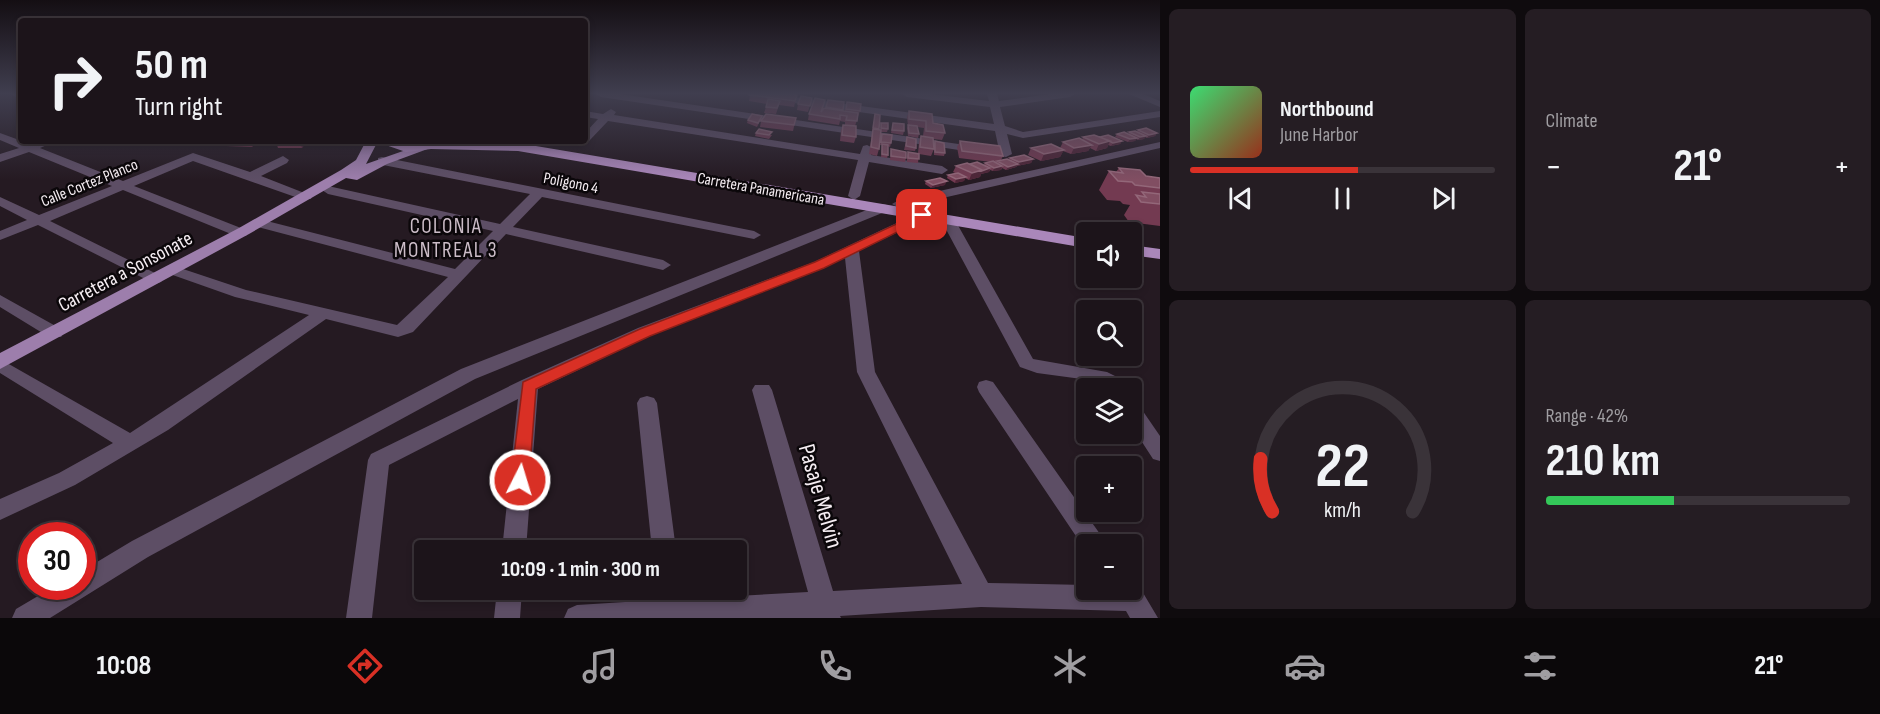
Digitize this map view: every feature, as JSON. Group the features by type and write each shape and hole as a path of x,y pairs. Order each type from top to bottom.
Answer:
{"highway":[{"name":"Carretera Panamericana","path":"388,144 396,147 518,147 1076,234"},
{"path":"431,146 439,144"},
{"name":"Carretera Panamericana","path":"586,144 855,196 922,215 1076,241"},
{"path":"1142,244 1160,246"},
{"path":"1142,252 1160,254"}],"main road":[{"name":"Carretera a Sonsonate","path":"0,364 242,233 355,167 370,144"},
{"name":"Carretera a Sonsonate","path":"264,220 382,161 431,146"}],"street":[{"path":"588,136 601,123"},
{"path":"638,123 942,170"},
{"path":"726,136 733,123"},
{"path":"796,123 1006,154 999,123"},
{"path":"855,196 866,157 870,123"},
{"path":"961,123 1000,128 1023,135 1102,123"},
{"path":"0,136 18,143"},
{"path":"19,144 122,187 242,233"},
{"path":"0,159 41,144"},
{"path":"96,577 140,549 468,374 890,206 1160,145"},
{"name":"Calle Cortez Planco","path":"0,236 190,158 197,157 252,176"},
{"path":"252,176 283,160"},
{"name":"Poligono 4","path":"382,161 754,235"},
{"path":"252,176 306,196"},
{"path":"328,190 663,265"},
{"path":"172,270 241,294 398,331 407,328 539,192"},
{"path":"0,201 155,279"},
{"path":"359,618 379,460 645,332 819,265 922,215"},
{"path":"264,220 347,248 459,274"},
{"path":"948,220 1026,363 1040,369 1106,378"},
{"path":"851,250 866,372 981,595"},
{"path":"0,300 55,333"},
{"path":"0,510 67,479 161,425 324,313"},
{"path":"0,364 130,443"},
{"path":"515,540 529,386"},
{"path":"986,387 1088,534"},
{"name":"Pasaje Melvin","path":"762,390 826,611"},
{"path":"647,403 663,540"},
{"path":"1142,426 1160,453"},
{"path":"576,618 671,607 826,611 981,595 1135,602"},
{"path":"25,618 56,600"},
{"path":"507,618 509,600"}],"building":[{"path":"874,123 879,123 879,129 873,128"},
{"path":"881,123 888,123 888,129 881,128"},
{"path":"893,123 904,124 904,131 892,130"},
{"path":"926,123 933,123 943,125 945,133 926,131"},
{"path":"843,125 856,126 856,137 842,135"},
{"path":"908,125 917,126 919,134 909,133"},
{"path":"1146,128 1157,133 1149,135 1138,130"},
{"path":"759,129 772,132 769,135 756,133"},
{"path":"873,129 881,130 879,149 871,147"},
{"path":"1135,131 1146,136 1140,137 1129,132"},
{"path":"1124,132 1137,138 1130,139 1117,134"},
{"path":"882,134 892,135 891,143 881,142"},
{"path":"1094,135 1110,141 1099,144 1083,137"},
{"path":"1108,135 1122,141 1113,143 1100,137"},
{"path":"921,136 933,138 934,149 920,147"},
{"path":"907,137 916,139 916,148 906,146"},
{"path":"1079,138 1092,145 1074,148 1063,142"},
{"path":"935,141 944,143 945,153 935,152"},
{"path":"960,141 1000,146 1003,156 962,151"},
{"path":"278,144 302,144 301,145"},
{"path":"882,144 888,145 888,155 882,154"},
{"path":"1051,144 1064,150 1044,154 1031,148"},
{"path":"891,149 906,152 906,158 891,156"},
{"path":"908,152 919,154 919,159 908,158"},
{"path":"1024,155 1033,159 1019,162 1010,158"},
{"path":"1007,159 1018,164 1008,167 997,161"},
{"path":"993,161 1002,166 994,168 985,163"},
{"path":"977,162 990,168 982,171 970,164"},
{"path":"967,163 982,170 972,173 956,166"},
{"path":"1119,168 1140,170 1146,176 1160,178 1160,188 1118,181 1109,171 1123,173"},
{"path":"958,173 966,177 956,179 948,175"},
{"path":"940,178 947,181 933,185 926,181"},
{"path":"1142,192 1160,194 1160,204 1141,202 1136,195 1146,197"}],"district":[{"name":"COLONIA MONTREAL 3","path":"446,238"}],"route":[{"path":"520,480 529,386 645,332 819,265 922,215"}]}
